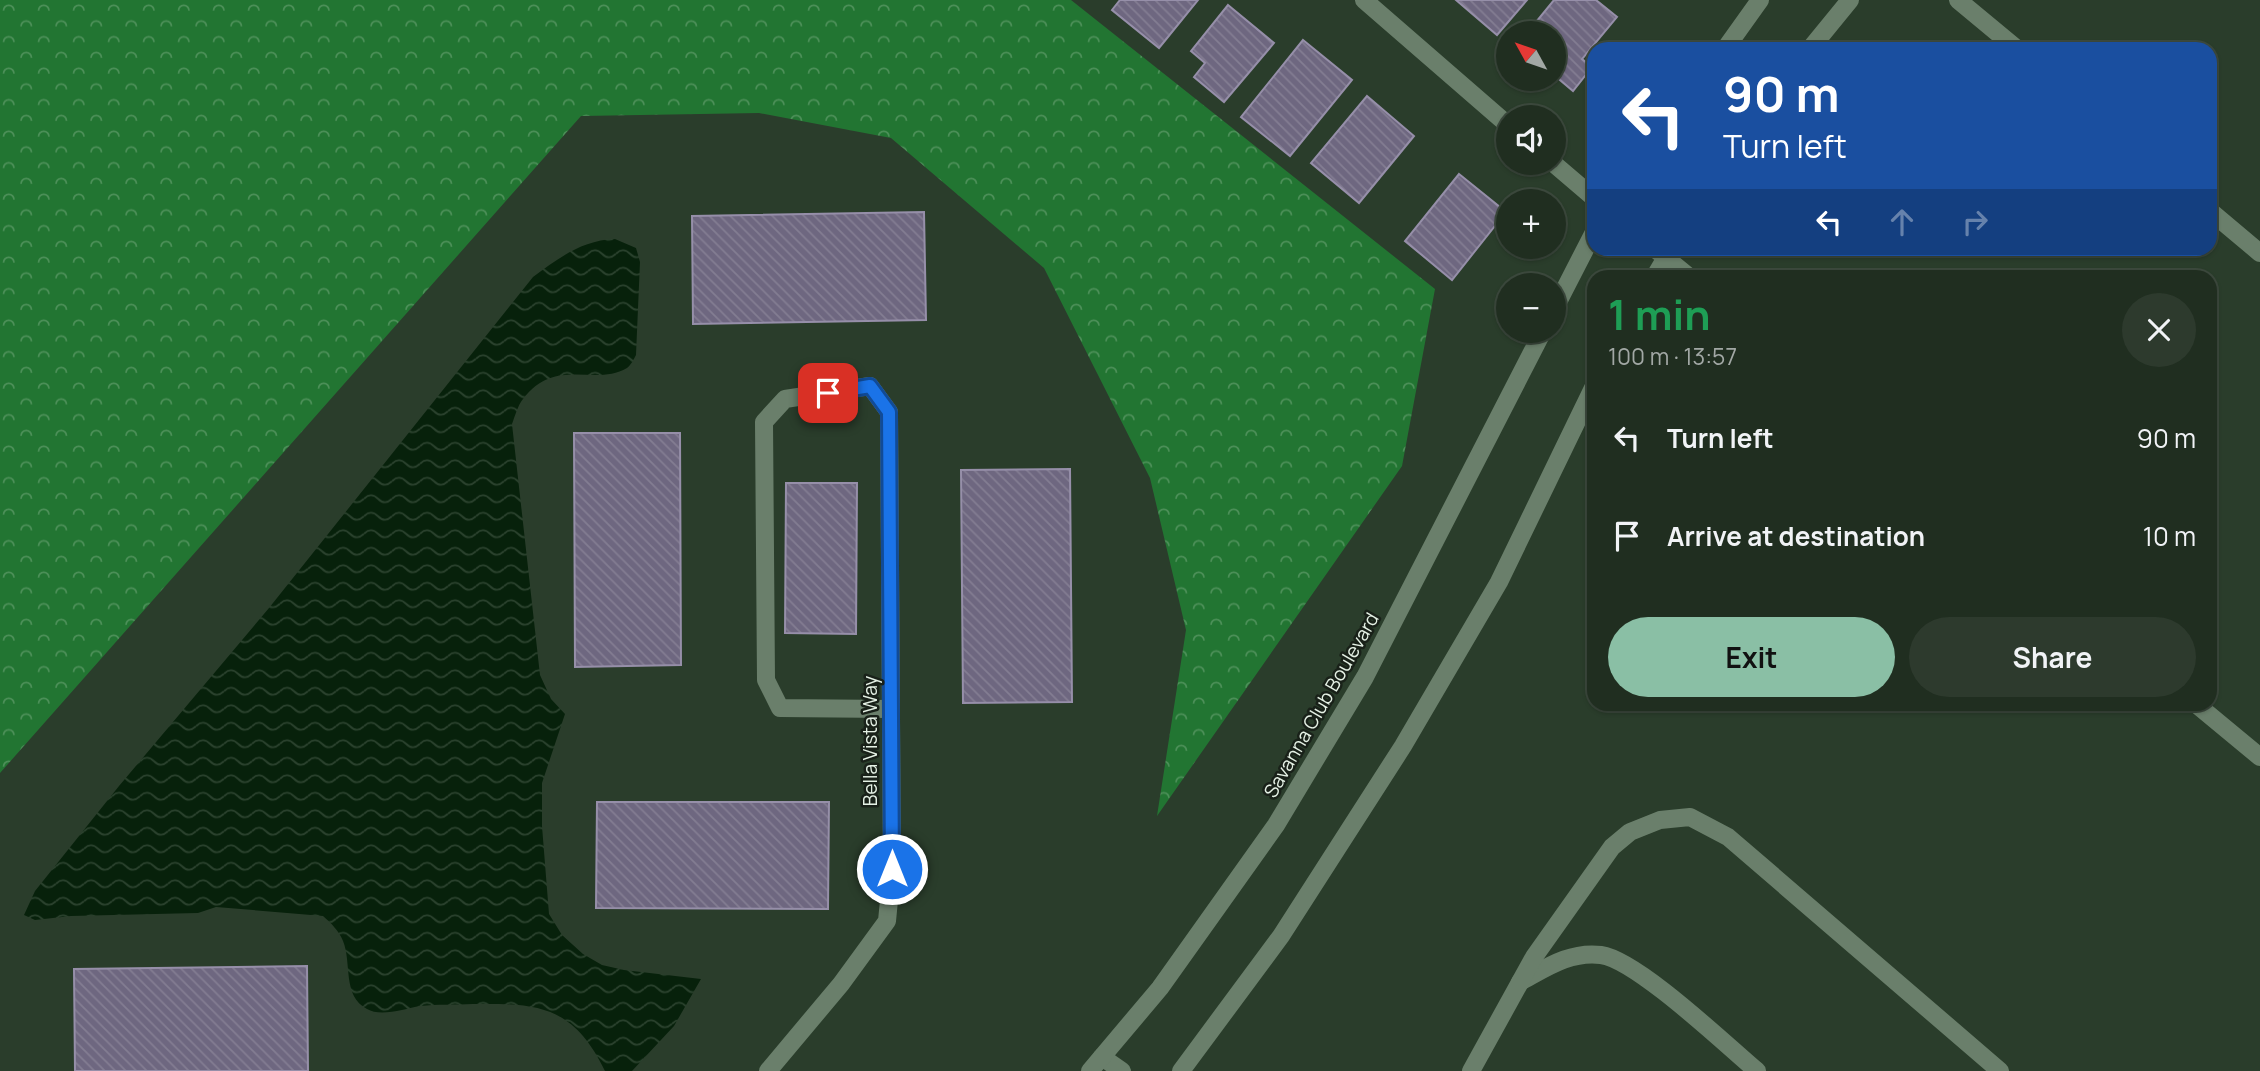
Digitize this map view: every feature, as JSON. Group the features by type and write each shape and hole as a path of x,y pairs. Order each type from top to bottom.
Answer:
{"street":[{"path":"1364,0 1496,115"},
{"path":"1730,42 1760,0"},
{"path":"1816,42 1850,0"},
{"path":"1958,0 2009,42"},
{"path":"1566,174 1587,192"},
{"path":"2217,217 2260,253"},
{"path":"1566,287 1587,246"},
{"path":"1668,256 1682,270"},
{"name":"Savanna Club Boulevard","path":"1096,1064 1160,988 1276,825 1365,677 1538,343"},
{"name":"Bella Vista Way","path":"768,1071 841,984 887,921 892,869 891,709 889,412 870,386 786,399 764,422 766,680 780,708 891,709"},
{"path":"1181,1071 1281,936 1403,746 1499,582 1587,400"},
{"path":"2204,711 2260,757"},
{"path":"1471,1071 1534,957 1612,847 1630,832 1660,820 1690,817 1728,837 2000,1071"},
{"path":"1520,982 1559,960 1582,955 1601,955 1616,959 1651,982 1757,1071"},
{"path":"1096,1064 1122,1071"}],"green space":[{"path":"0,0 1071,0 1435,289 1402,466 1157,816 1186,630 1150,478 1044,268 891,138 759,113 581,116 0,773"}],"water":[{"path":"615,239 636,248 640,262 636,355 627,368 615,373 562,375 536,386 523,399 512,424 540,675 551,699 565,714 542,783 542,826 549,914 562,935 583,954 602,965 701,979 674,1026 632,1071 605,1071 581,1033 567,1021 536,1008 473,1004 426,1005 386,1012 367,1009 359,1003 351,988 346,950 341,937 323,916 216,907 198,913 71,916 35,920 24,915 35,891 119,786 269,608 533,277 581,246"}],"building":[{"path":"1120,0 1198,0 1159,48 1112,10"},
{"path":"1456,0 1527,0 1509,21 1496,21 1496,34"},
{"path":"1554,0 1596,0 1617,17 1596,42 1587,42 1587,53 1582,59 1587,63 1587,73 1573,91 1566,85 1566,21 1537,21"},
{"path":"1228,5 1274,43 1224,102 1194,77 1205,63 1191,51"},
{"path":"1303,40 1352,80 1290,156 1241,117"},
{"path":"1367,96 1414,136 1359,203 1311,163"},
{"path":"1459,174 1496,204 1496,225 1452,280 1405,241"},
{"path":"924,212 926,320 693,324 692,216"},
{"path":"574,433 680,433 681,665 575,667"},
{"path":"1070,469 1072,702 963,703 961,470"},
{"path":"786,483 857,483 856,634 785,633"},
{"path":"597,802 829,802 828,909 596,908"},
{"path":"307,966 308,1071 75,1071 74,969"}],"route":[{"path":"828,393 870,386 889,412 892,869"}]}
